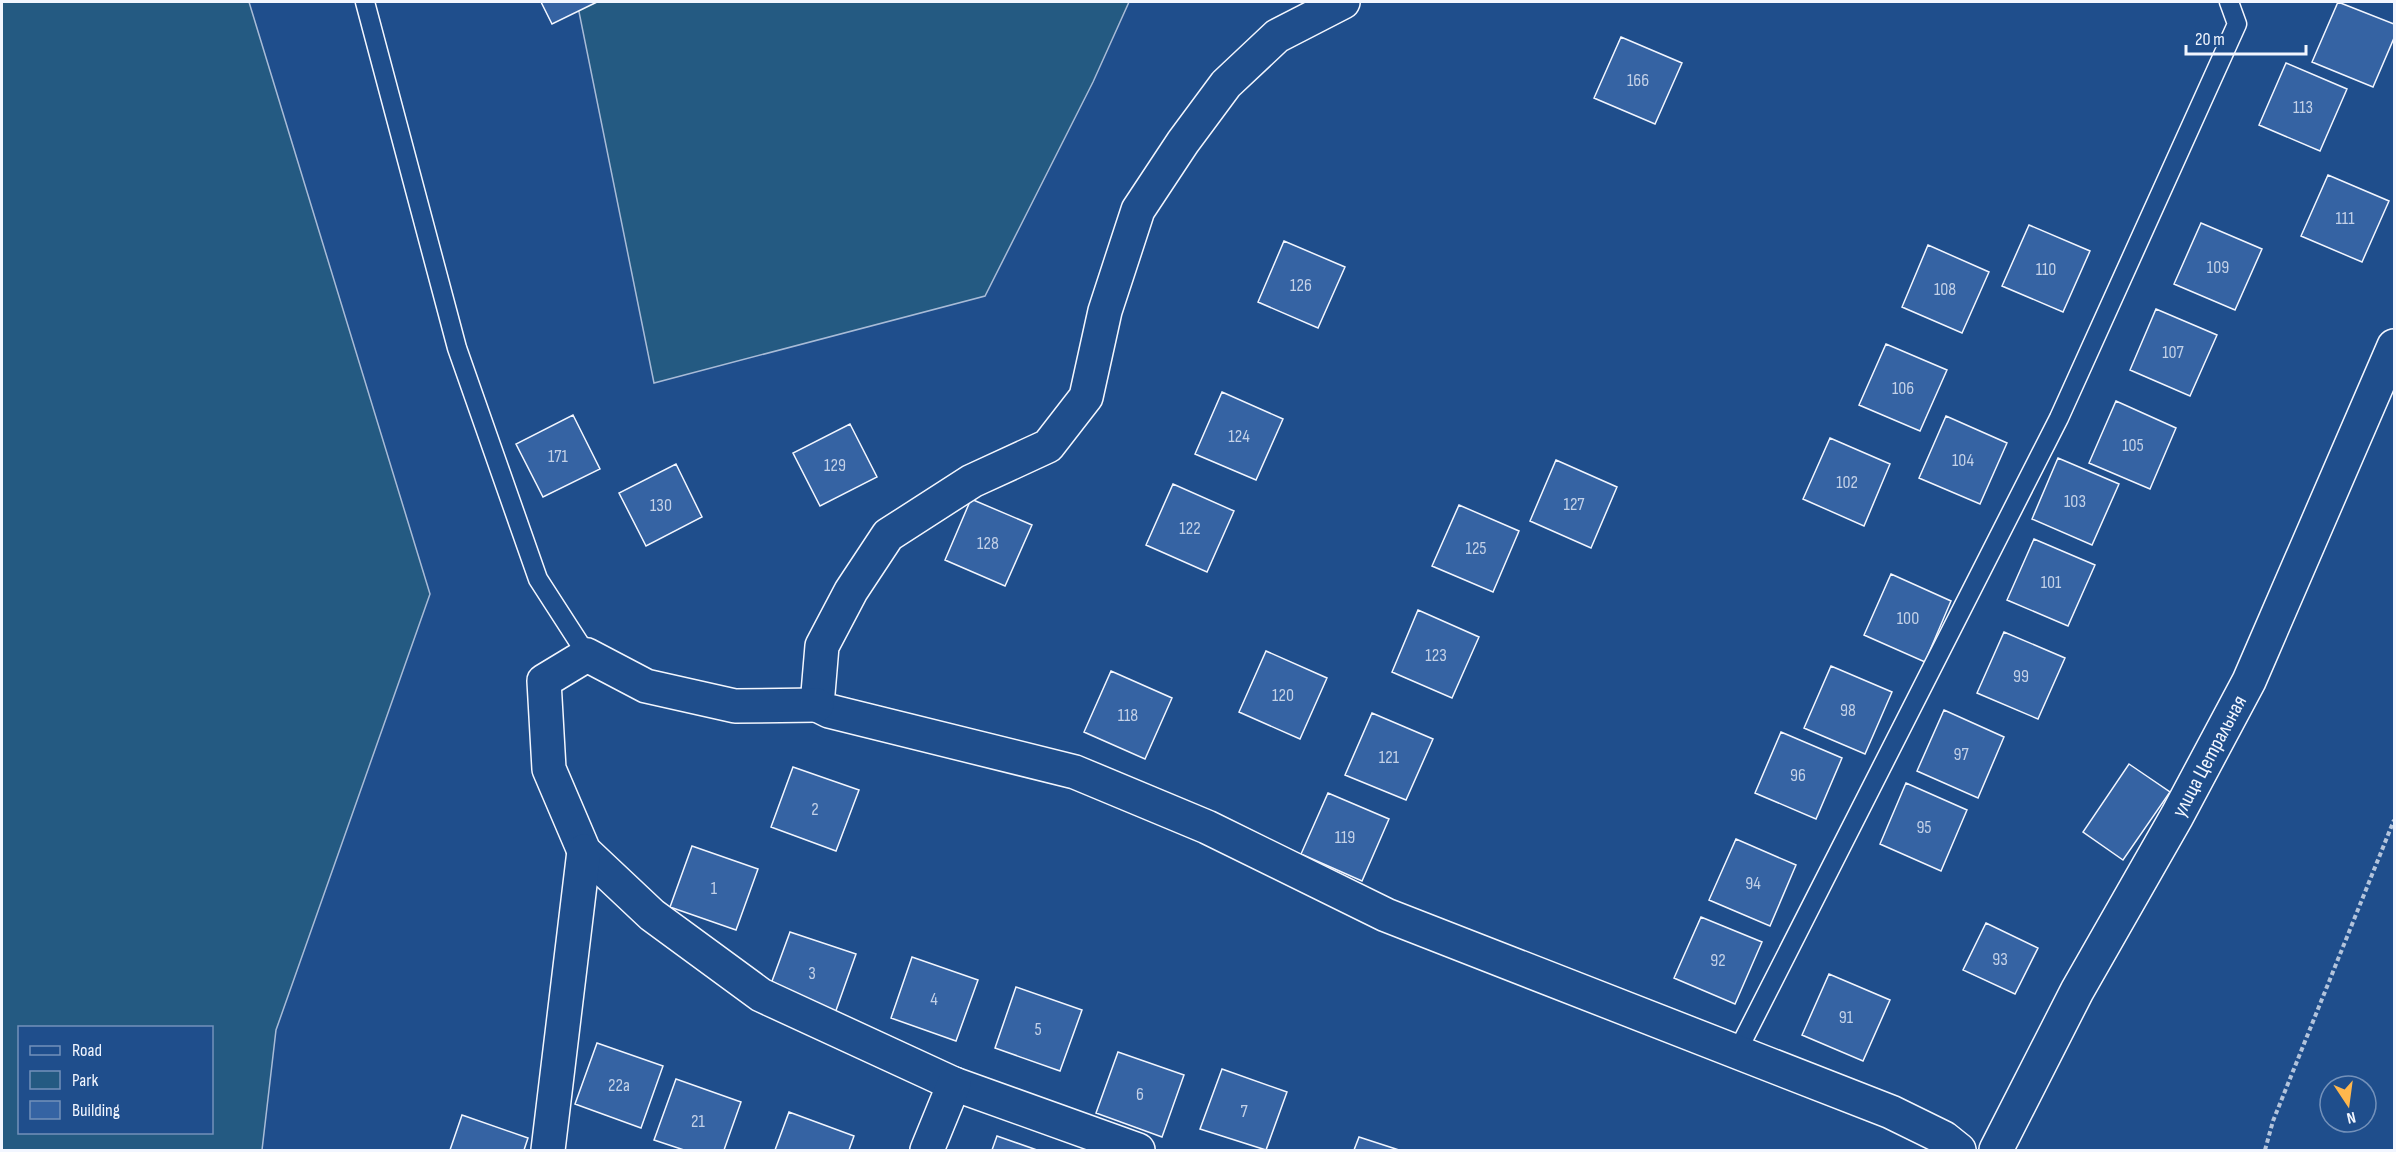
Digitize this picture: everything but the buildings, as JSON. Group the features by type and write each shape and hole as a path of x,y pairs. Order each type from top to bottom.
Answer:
{"street":[{"path":"1277,36 1285,2"},
{"path":"817,705 822,646 851,591 888,535 972,481 1048,446 1086,397 1105,311 1138,210 1226,84 1277,36 1343,2"},
{"name":"улица Цетральная","path":"1996,1150 2077,991 2177,816 2249,681 2394,346"},
{"path":"1138,1150 954,1084 761,995 652,915 584,851 549,769 544,681 587,655 646,686 735,706 817,705 829,711 1075,772 1207,827 1386,915 1891,1112 1944,1138 1959,1150"},
{"path":"548,1150 584,851"},
{"path":"927,1150 954,1084"}],"lane":[{"path":"366,2 457,348 538,579 587,655"},
{"path":"1737,1052 2059,418 2237,24 2229,2"}],"path":[{"path":"2265,1150 2273,1121 2394,820"}],"green space":[{"path":"2,2 249,2 430,594 276,1030 262,1150 2,1150"},
{"path":"577,2 1129,2 1093,82 985,296 654,383"}]}
